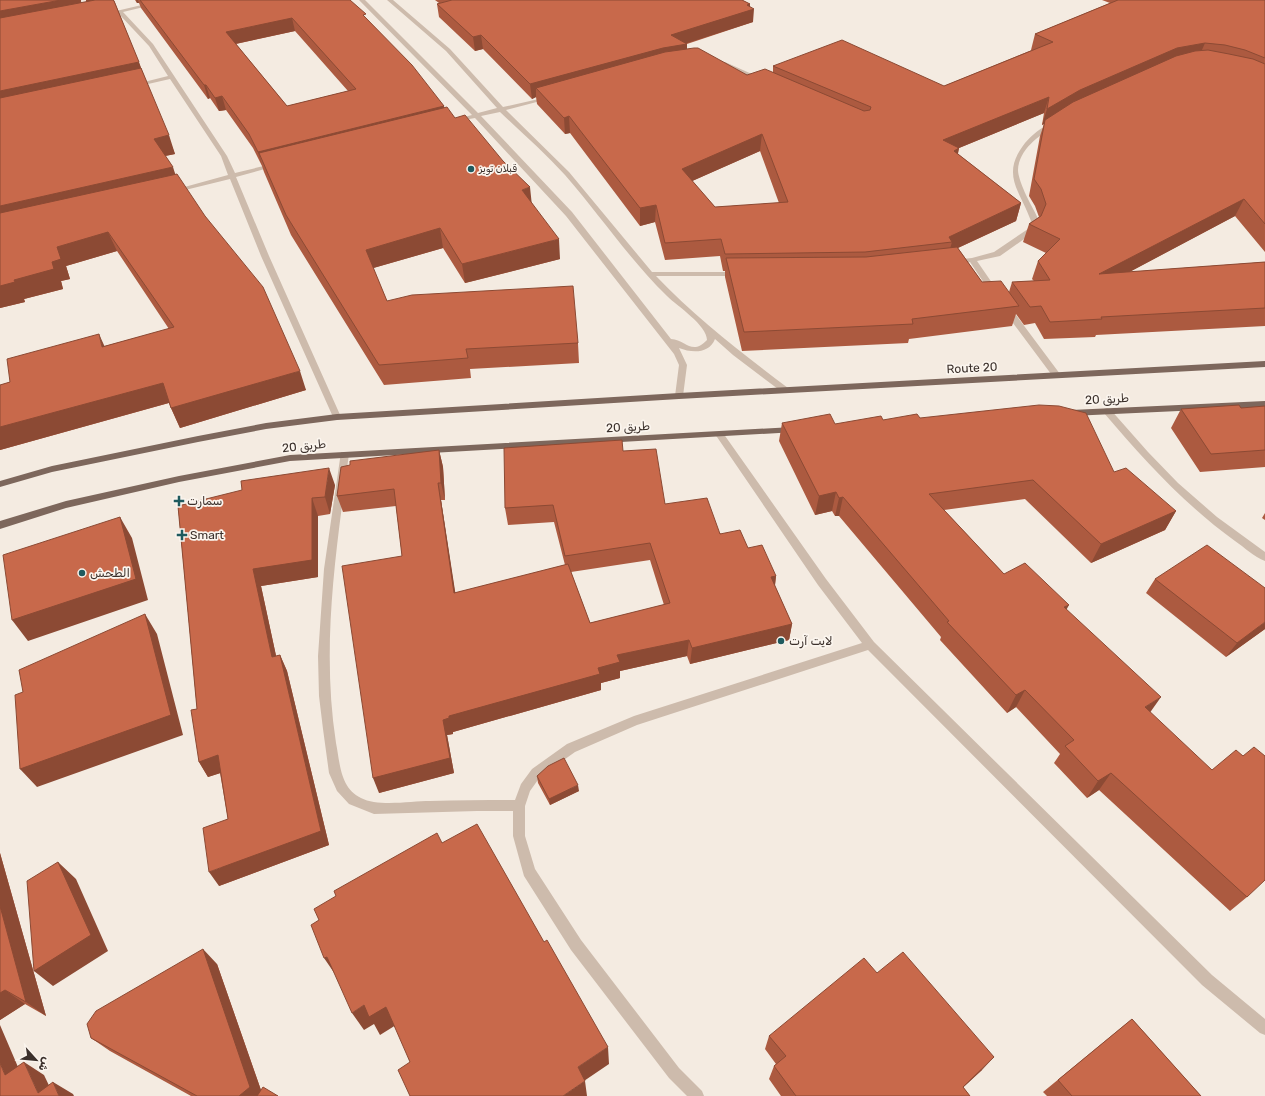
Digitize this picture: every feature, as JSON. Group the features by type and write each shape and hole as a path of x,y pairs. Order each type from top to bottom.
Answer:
{"main road":[{"name":"Route 20","path":"679,396 1265,364"},
{"name":"طريق 20","path":"0,484 52,469 266,426 337,417 679,396"},
{"name":"طريق 20","path":"1060,414 1265,404"},
{"name":"طريق 20","path":"0,525 66,505 179,479 290,458 799,430"}],"street":[{"path":"106,13 170,0"},
{"path":"362,0 477,116 569,214 678,353 683,365 679,396"},
{"path":"390,0 448,50 502,110 567,173 650,274 670,295 736,353 785,390"},
{"path":"119,11 151,45 224,156 234,177 265,256 337,417"},
{"path":"720,62 767,83"},
{"path":"127,86 172,76"},
{"path":"449,122 502,110 559,94"},
{"path":"949,262 972,260 997,254 1031,230 1035,221 1030,207 1020,189 1015,170 1020,154 1034,136 1059,120"},
{"path":"166,192 234,177 282,164"},
{"path":"972,260 1014,320 1057,376"},
{"path":"650,274 703,275 749,273"},
{"path":"665,336 687,350 700,349 706,347 711,340 711,336 705,326"},
{"path":"1107,411 1143,454 1185,496 1236,537 1265,557"},
{"path":"720,434 822,582 870,645 1207,980 1265,1028"},
{"path":"344,454 331,552 324,635 324,686 335,773 338,783 350,799 360,805 374,808 477,804 519,806"},
{"path":"697,1096 674,1073 576,945 529,872 519,836 519,806 525,788 536,773 571,748 634,721 870,645"}],"building":[{"path":"0,0 61,0 0,11"},
{"path":"95,0 114,1 139,62 0,91 0,18"},
{"path":"140,0 350,0 366,14 363,15 412,65 444,106 258,152 249,134 222,96 215,98 206,85 204,85","holes":["292,18 356,89 287,106 226,32"]},
{"path":"452,0 742,0 750,4 747,5 754,9 671,35 687,44 663,48 530,84 481,35 473,37 437,4"},
{"path":"1118,0 1265,0 1265,58 1245,50 1225,45 1205,43 1177,48 1080,90 1047,109 1049,97 943,140 959,148 954,151 1021,203 949,237 952,242 865,252 725,254 721,239 665,243 656,205 640,208 569,116 564,118 536,88 665,52 698,48 747,75 765,69 864,111 870,110 871,107 773,66 842,40 944,86 1053,42 1035,34","holes":["762,134 788,202 715,207 682,169"]},
{"path":"1208,50 1253,59 1265,64 1265,224 1244,199 1099,274 1265,262 1265,308 1101,317 1102,319 1050,322 1041,306 1030,307 1012,282 1050,280 1038,261 1060,239 1029,224 1041,216 1046,204 1041,189 1034,179 1045,120 1073,102 1176,56 1195,51"},
{"path":"141,68 169,135 154,139 173,167 0,206 0,98"},
{"path":"447,107 455,118 465,115 503,161 530,187 522,190 559,239 462,264 440,228 366,250 387,301 412,295 573,286 578,343 466,349 468,358 379,365 286,215 259,153"},
{"path":"177,174 205,216 263,287 300,371 171,408 163,383 0,427 0,385 10,382 7,359 99,334 102,347 174,327 108,232 57,247 61,259 52,262 54,269 14,280 15,282 0,286 0,213"},
{"path":"957,247 982,282 1001,281 1019,306 912,319 913,324 744,332 726,258 866,257"},
{"path":"1039,405 1059,406 1086,413 1114,472 1126,468 1176,511 1101,544 1033,480 929,494 1004,574 1025,563 1069,605 1064,607 1161,697 1145,707 1212,770 1236,750 1243,756 1254,747 1265,756 1265,880 1247,897 1111,773 1098,781 1065,746 1074,740 1025,690 1016,695 947,622 949,621 843,497 839,498 836,492 819,496 782,423 830,414 835,424 881,416 883,420 917,414 920,418"},
{"path":"1239,405 1241,408 1265,406 1265,450 1211,454 1181,409"},
{"path":"622,440 623,451 656,449 665,504 707,498 720,534 740,530 748,548 762,545 776,576 771,577 792,624 692,648 689,640 617,655 620,662 598,668 600,674 449,716 449,718 443,720 450,758 373,778 342,566 402,556 394,489 337,496 341,467 350,465 350,461 439,450 441,483 438,483 454,593 568,564 590,623 670,603 650,543 565,556 553,505 505,508 504,448"},
{"path":"329,468 325,497 312,498 312,560 253,569 272,657 280,655 321,831 209,872 203,828 228,819 218,755 199,762 191,710 197,709 178,506 242,490 241,481"},
{"path":"120,517 136,579 12,620 3,555"},
{"path":"1207,545 1265,588 1265,622 1237,643 1155,579"},
{"path":"145,614 171,715 20,769 15,695 23,692 19,670"},
{"path":"564,758 578,785 549,799 537,776 548,766"},
{"path":"477,824 544,942 547,940 608,1047 578,1067 585,1081 563,1096 410,1096 398,1070 410,1062 386,1007 369,1017 364,1005 352,1013 327,957 324,958 311,925 319,920 314,909 336,896 334,891 437,833 442,843"},
{"path":"58,862 91,935 34,971 27,881"},
{"path":"0,906 26,1002 5,990 0,993"},
{"path":"203,949 250,1087 239,1096 197,1096 91,1038 87,1024 96,1011"},
{"path":"903,952 994,1057 963,1087 970,1096 796,1096 774,1066 786,1056 769,1036 864,958 877,973"},
{"path":"1132,1019 1201,1096 1072,1096 1058,1080"},
{"path":"24,1062 38,1093 53,1082 59,1096 0,1096 0,1063 5,1075"},
{"path":"263,1087 278,1096 257,1096"}],"place":[{"name":"قبلان تويز","path":"471,169"},
{"name":"سمارت","path":"179,501"},
{"name":"Smart","path":"182,535"},
{"name":"الطحش","path":"82,573"},
{"name":"لايت آرت","path":"781,641"}]}
